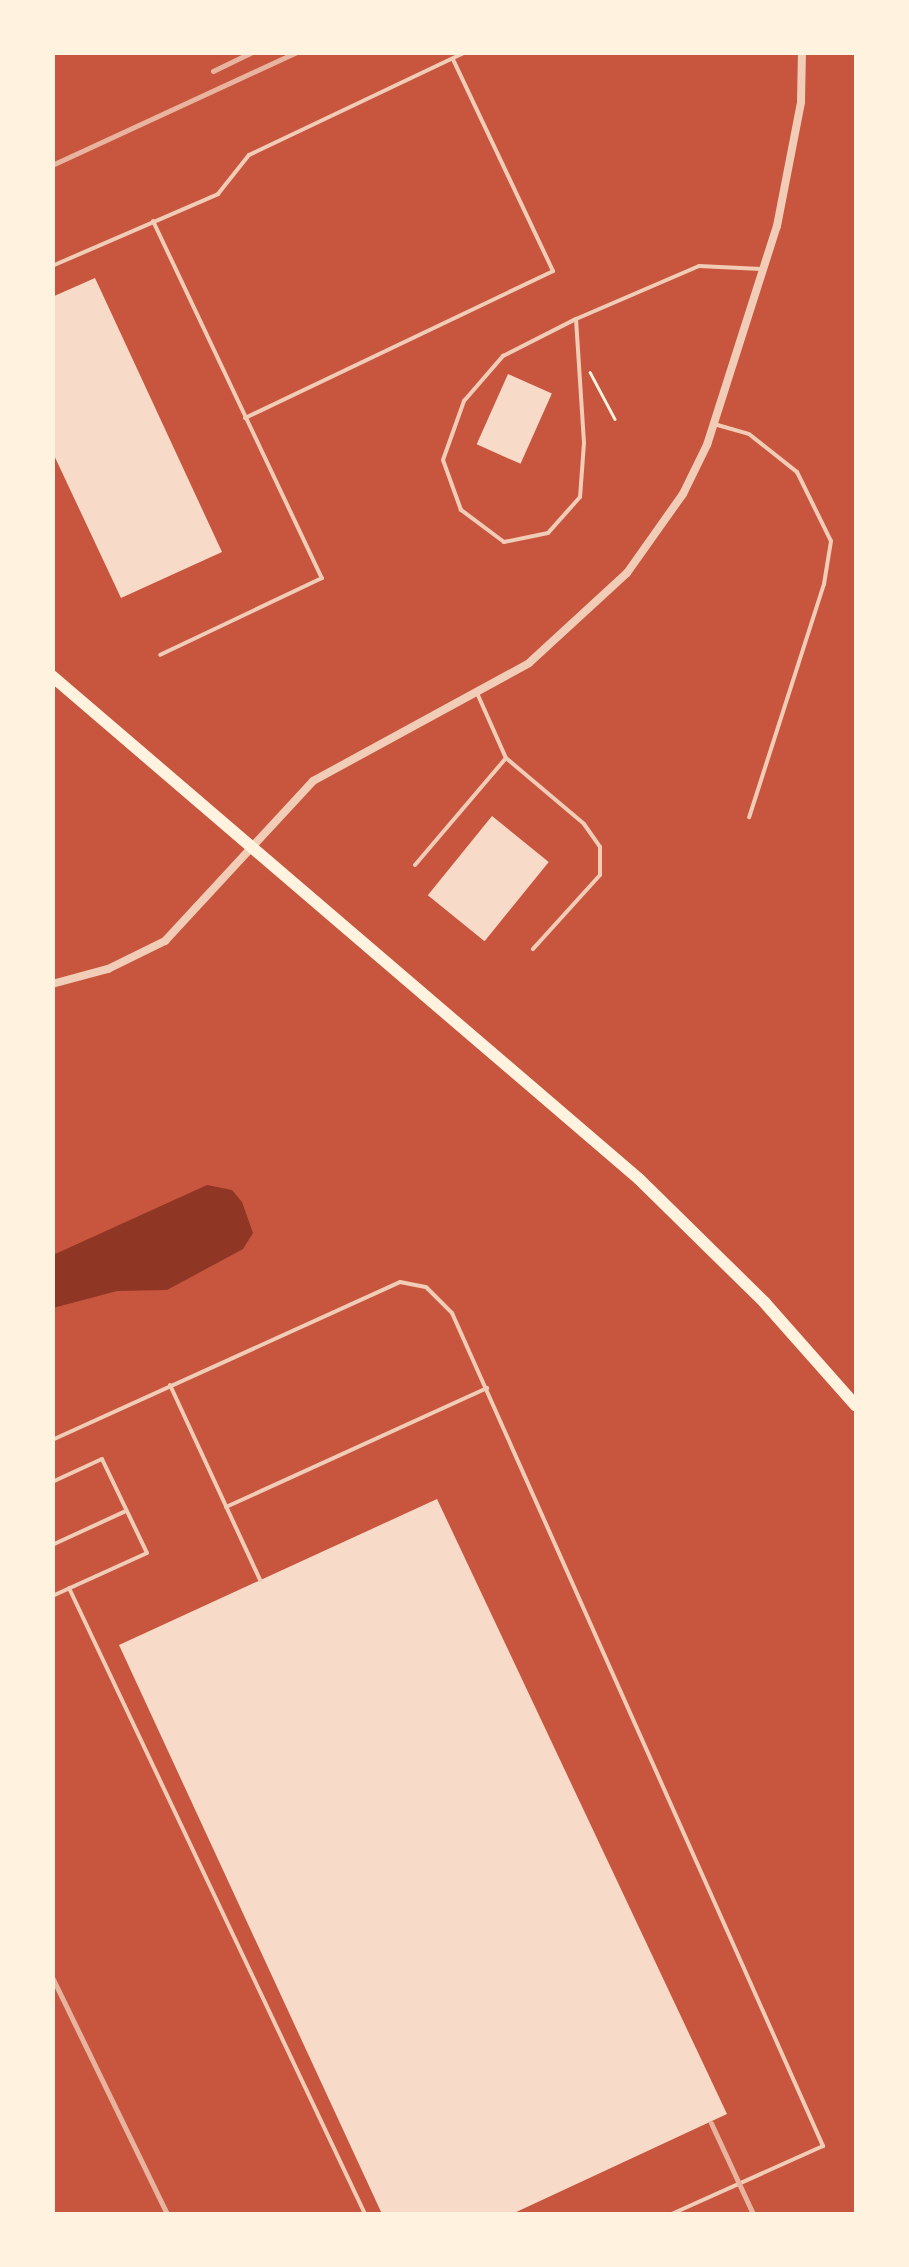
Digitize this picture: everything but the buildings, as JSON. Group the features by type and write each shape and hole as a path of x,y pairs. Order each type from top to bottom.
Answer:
{"main road":[{"path":"52,676 653,1192 765,1302 856,1406"}],"street":[{"path":"52,984 108,969 166,941 292,800 342,761 477,693 552,646 608,595 683,494 714,424 766,270 796,132 802,52"}],"lane":[{"path":"52,266 218,194 249,155 466,52"},
{"path":"245,418 553,271 453,59"},
{"path":"153,221 322,578 160,655"},
{"path":"576,320 584,443 580,497 548,532 504,542 461,510 443,460 464,401 502,356 576,320 699,266 729,262 766,270"},
{"path":"714,424 749,434 797,472 831,542 824,584 749,817"},
{"path":"477,693 506,758 584,824 600,846 600,874 533,949"},
{"path":"415,866 506,758"},
{"path":"52,1440 377,1290 414,1282 452,1313 823,2146 672,2214"},
{"path":"170,1385 260,1580"},
{"path":"226,1506 486,1388"},
{"path":"52,1482 102,1459 146,1553 52,1596"},
{"path":"52,1545 126,1510"},
{"path":"70,1588 366,2214"}],"path":[{"path":"578,348 615,420"}],"shaded area":[{"path":"207,1185 232,1190 242,1202 253,1233 243,1249 167,1290 117,1291 53,1308 53,1255"}],"railway":[{"path":"213,71 252,52"},
{"path":"52,165 296,52"},
{"path":"52,1977 167,2214"},
{"path":"711,2123 753,2214"}]}
